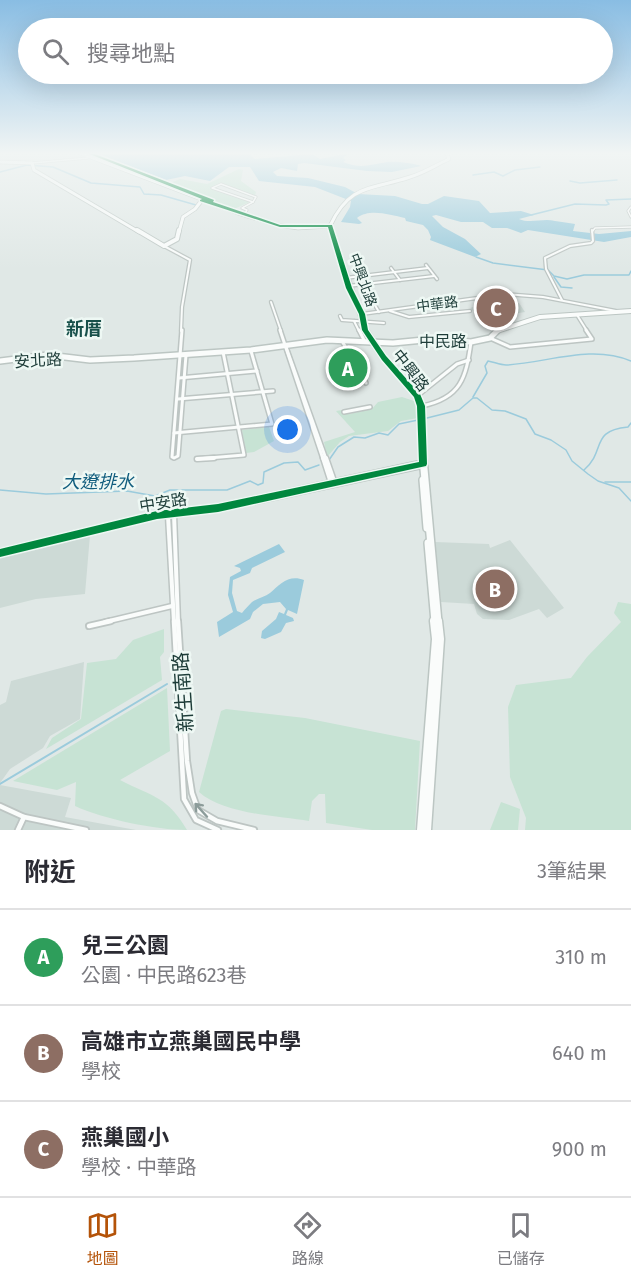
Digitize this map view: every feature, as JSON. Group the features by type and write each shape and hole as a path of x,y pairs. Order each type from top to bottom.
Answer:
{"street":[{"path":"74,192 190,260 182,308 185,377 176,458 172,457 183,354"},
{"path":"175,192 284,227 330,226 338,209 361,192"},
{"path":"223,192 253,202"},
{"path":"241,192 256,197 253,202 242,208 247,210 244,215"},
{"path":"164,246 177,239 183,217 201,202"},
{"path":"631,207 628,211 631,216"},
{"name":"中興北路","path":"330,226 345,278 362,314 365,330 373,342"},
{"path":"562,300 544,259 570,246 588,244 593,241 593,229 631,227"},
{"path":"345,278 427,266 437,279"},
{"path":"391,268 400,280"},
{"path":"348,286 434,276"},
{"path":"363,285 379,312"},
{"name":"中華路","path":"362,314 506,294 562,300 618,312"},
{"path":"271,302 333,483"},
{"path":"388,311 409,317 470,311"},
{"name":"中民路","path":"76,358 109,361 251,350 308,341 373,342 434,339 471,342 490,338 496,330 551,315 631,311"},
{"path":"490,338 510,347 592,339 576,314"},
{"path":"340,316 342,320 384,323"},
{"path":"354,321 365,342"},
{"path":"342,341 366,383"},
{"name":"中興路","path":"373,342 390,366 417,396 421,406 423,466 436,639 421,830"},
{"path":"421,406 445,401 453,394 466,371 471,342"},
{"path":"174,434 272,424 251,350"},
{"path":"197,459 244,455 223,351"},
{"name":"安北路","path":"0,362 44,356 76,358"},
{"path":"417,396 448,374 460,361 469,360"},
{"path":"179,378 257,371"},
{"path":"178,399 273,391"},
{"path":"344,412 370,407"},
{"name":"中安路","path":"0,553 171,513 218,508 423,466"},
{"name":"新生南路","path":"171,513 172,605 184,799 194,819 204,826 218,830"},
{"name":"新生南路","path":"171,513 192,799 205,816 254,830"},
{"name":"中興路","path":"427,830 440,639 431,561"},
{"path":"89,626 172,605"},
{"path":"0,806 24,817 86,830"},
{"path":"18,830 24,817"}],"shaded area":[{"path":"495,297 499,302 519,303 525,312 507,315 504,313 481,318 470,308 481,303 479,299"},
{"path":"90,535 85,594 36,599 0,608 0,558"},
{"path":"510,540 564,608 547,618 539,609 509,620 483,619 477,614 474,604 441,602 435,542 489,544 490,548"},
{"path":"84,662 80,719 50,736 43,748 10,769 0,783 0,705 6,702 11,681"},
{"path":"0,785 71,798 65,817 136,830 0,830"}],"green space":[{"path":"188,192 220,192 250,202 234,209"},
{"path":"243,192 256,192 255,196"},
{"path":"402,397 417,402 418,418 401,421 388,431 349,436 340,442 327,457 324,442 355,432 336,411 342,410 349,414 372,409 378,402"},
{"path":"269,427 274,441 254,452 246,453 242,430"},
{"path":"618,602 631,604 631,830 525,830 526,818 510,777 508,707 516,685 571,678 587,657 621,622 614,613"},
{"path":"164,629 164,652 160,657 162,680 46,749 52,738 81,719 87,663 116,659 133,640"},
{"path":"167,688 170,751 120,780 166,804 187,830 130,823 75,806 76,782 57,790 13,781"},
{"path":"226,709 305,718 420,741 415,830 372,830 326,823 325,794 319,794 312,801 309,821 236,810 209,799 199,792 221,711"},
{"path":"501,802 520,809 518,830 490,830"}],"water":[{"path":"327,192 395,196 422,204 428,204 444,196 479,201 490,213 521,211 534,215 519,219 523,220 550,220 575,224 573,231 599,234 631,231 631,237 604,242 528,230 521,233 507,228 492,228 483,222 461,222 432,216 443,227 465,239 481,254 475,257 430,240 428,230 423,225 406,221 405,218 368,213 357,218 362,223 359,224 341,222 351,201"},
{"path":"279,544 285,552 252,568 250,573 233,580 232,593 237,611 242,613 252,602 268,594 285,581 294,578 304,580 297,614 288,610 286,615 294,621 286,623 281,632 265,639 261,638 262,631 276,619 279,612 284,614 286,609 280,602 263,604 253,612 250,619 219,637 217,622 233,612 228,595 230,577 241,571 240,568 234,566"}],"waterway":[{"path":"143,192 144,194 161,195 196,205"},
{"path":"531,215 575,204 606,205 609,204 606,200 631,199"},
{"path":"476,257 493,263 548,270 554,276 567,279 584,275 629,275 631,271"},
{"path":"554,277 561,287 572,288"},
{"path":"473,397 487,373 485,366 488,361 502,365 522,364 585,354 616,356 631,361"},
{"name":"大遼排水","path":"423,419 459,410 473,398 477,398 492,410 505,411 526,419 535,434 551,440 566,450 572,461 588,474 598,481 619,488 631,501"},
{"name":"大遼排水","path":"329,460 338,447 354,437 365,438 379,433 388,435 399,424 418,420"},
{"path":"584,470 591,463 603,437 616,429 628,427 631,423"},
{"name":"大遼排水","path":"0,490 46,494 127,491 155,496 170,490 227,490 250,481 258,485 263,483 264,472 284,463 298,462 305,470 319,465"},
{"path":"605,482 631,482"},
{"path":"0,784 167,684"}],"cycle path":[{"path":"188,192 212,201"},
{"path":"0,553 157,515 218,508 423,464 421,406 417,396 384,358 365,330 362,314 349,288 330,226 280,226 202,200"}],"place":[{"name":"燕巢國小","path":"496,308"},
{"name":"兒三公園","path":"348,368"},
{"name":"高雄市立燕巢國民中學","path":"495,589"}],"district":[{"name":"新厝","path":"84,329"}]}
